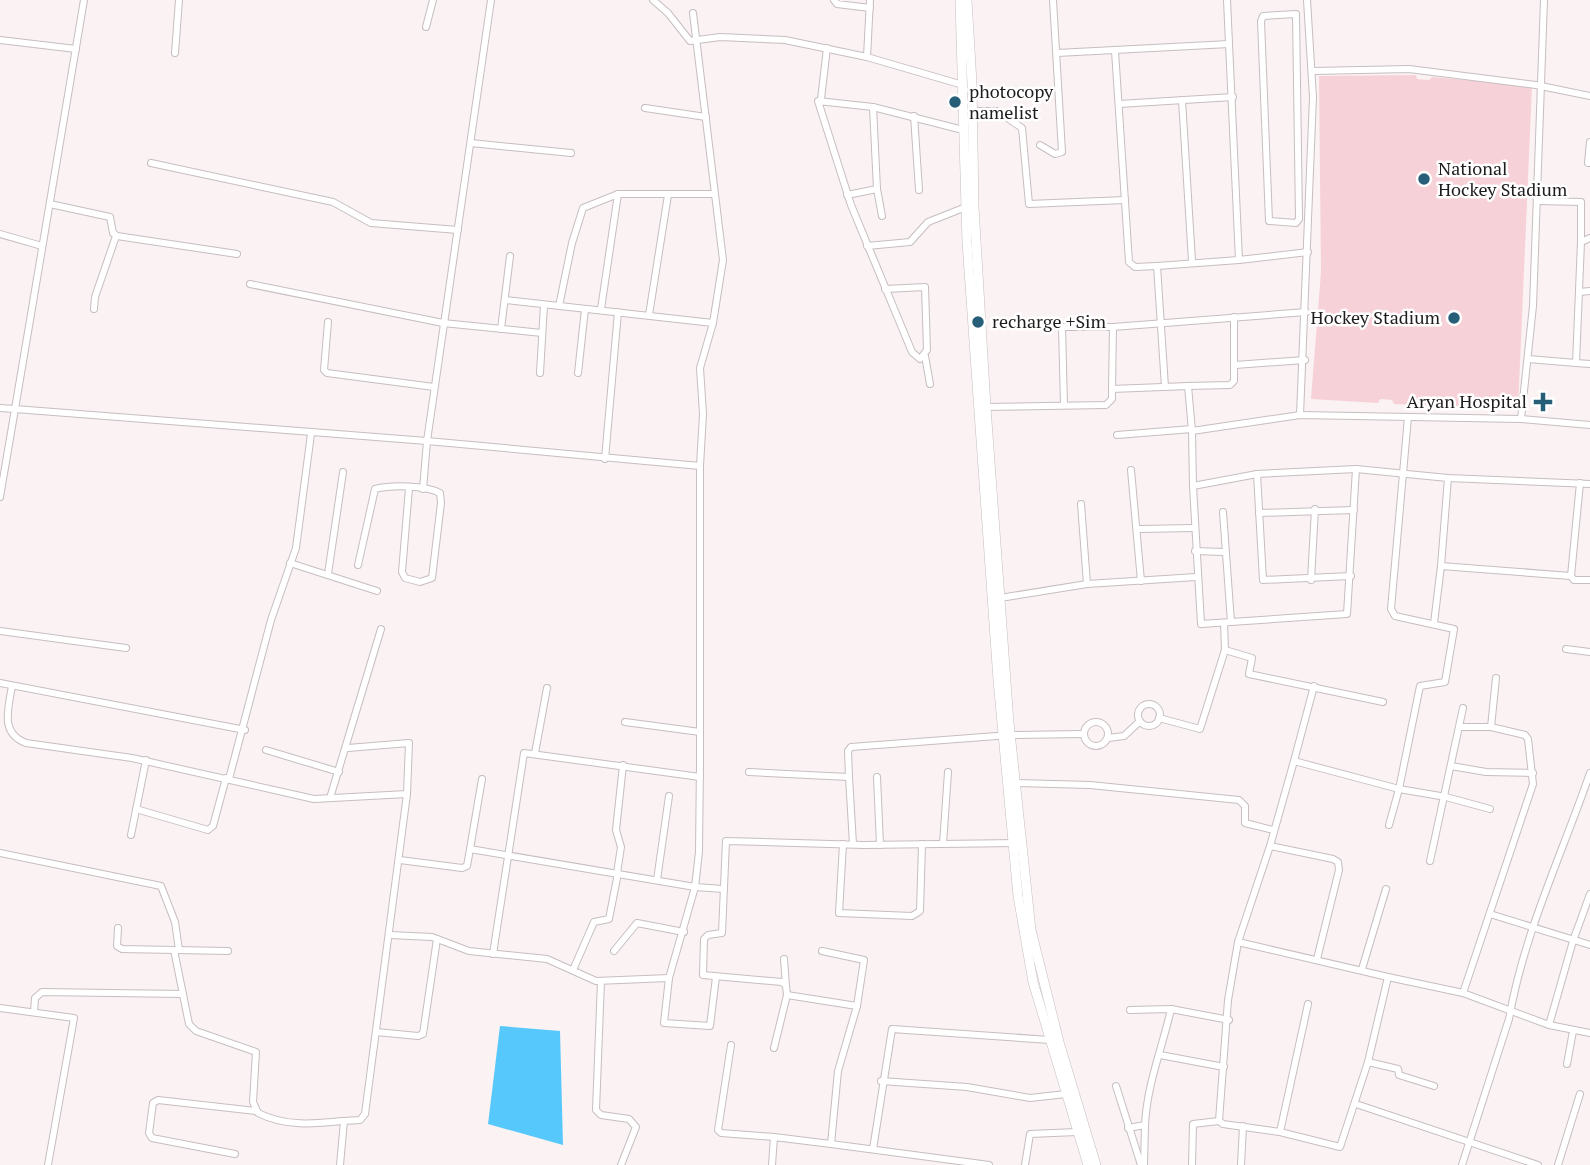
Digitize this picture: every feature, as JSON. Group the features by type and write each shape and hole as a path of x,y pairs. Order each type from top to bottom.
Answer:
{"street":[{"path":"0,497 84,0"},
{"path":"175,53 180,0"},
{"path":"426,27 433,0"},
{"path":"423,489 434,387 491,0"},
{"path":"653,0 668,13 686,38 695,41 720,37 769,38 867,57 963,85"},
{"path":"834,0 837,4 870,4 867,57"},
{"path":"960,0 966,207 1007,735 1019,843 1031,930 1059,1042 1096,1165"},
{"path":"967,0 973,111 974,207 1007,735 1016,783 1018,896 1032,982 1088,1165"},
{"path":"1040,145 1055,154 1062,152 1053,0"},
{"path":"1227,0 1239,260"},
{"path":"1300,415 1305,360 1312,85 1307,0"},
{"path":"1521,419 1528,359 1537,201 1544,0"},
{"path":"693,13 723,260 713,323 700,368 703,414 700,466 699,852 695,887 669,978 664,1023 708,1027 712,1023 716,977"},
{"path":"1296,14 1299,85 1299,219 1296,223 1273,223 1269,221 1263,16 1296,14"},
{"path":"0,40 76,49"},
{"path":"1057,53 1229,44"},
{"path":"827,48 821,99 817,104 847,195 885,289 912,352 920,359 925,356"},
{"path":"1115,51 1129,262 1135,267 1157,266 1308,253"},
{"path":"1312,71 1409,69 1590,96"},
{"path":"1299,85 1312,85"},
{"path":"1119,104 1233,97"},
{"path":"821,99 873,107 963,130"},
{"path":"1182,100 1192,261"},
{"path":"873,107 877,189 883,216"},
{"path":"645,108 706,117"},
{"path":"973,111 997,111 1022,128 1029,204 1125,200"},
{"path":"914,116 919,190"},
{"path":"1588,163 1590,142"},
{"path":"471,143 572,153"},
{"path":"151,163 333,202 371,223 458,230"},
{"path":"847,195 877,189"},
{"path":"559,306 580,212 589,204 618,194 713,194"},
{"path":"601,309 618,194"},
{"path":"649,315 668,195"},
{"path":"1537,201 1581,202 1576,363"},
{"path":"50,204 110,217 116,236 95,297 94,309"},
{"path":"867,246 910,242 932,219 966,207"},
{"path":"0,234 42,246"},
{"path":"116,236 237,254"},
{"path":"1581,242 1590,238"},
{"path":"501,329 510,256"},
{"path":"1157,266 1165,387"},
{"path":"250,284 443,323 542,333"},
{"path":"885,289 925,287 925,356 930,384"},
{"path":"1579,292 1590,291"},
{"path":"505,300 713,323"},
{"path":"540,373 544,304"},
{"path":"578,373 585,309"},
{"path":"605,459 618,312"},
{"path":"1064,405 1062,327 1113,327 1162,321 1306,312"},
{"path":"1112,389 1230,385 1234,382 1235,365 1234,317"},
{"path":"328,322 324,370 327,373 434,387"},
{"path":"986,407 1106,405 1112,400 1113,327"},
{"path":"1528,359 1590,364"},
{"path":"1235,365 1305,360"},
{"path":"1188,386 1192,430 1196,577 1199,621 1204,625 1345,616 1350,609 1356,469"},
{"path":"0,408 427,441 700,466"},
{"path":"1117,435 1192,430 1300,415 1521,419 1590,425"},
{"path":"1389,825 1420,686 1445,682 1455,633 1451,627 1395,616 1392,612 1408,417"},
{"path":"136,809 208,830 213,826 244,730 271,620 297,544 310,434"},
{"path":"1193,486 1257,474 1356,469 1448,478 1590,484"},
{"path":"1131,470 1139,529 1141,581"},
{"path":"328,574 343,472"},
{"path":"1257,474 1263,580 1311,580 1351,576"},
{"path":"1434,623 1448,478"},
{"path":"1571,576 1580,483"},
{"path":"358,565 373,491 376,488 409,488 438,491 440,503 433,575 430,580 408,580 402,572 409,488"},
{"path":"1081,504 1087,584"},
{"path":"1259,513 1315,509 1354,510"},
{"path":"1311,580 1315,509"},
{"path":"1159,719 1156,707 1146,704 1138,711 1140,721 1149,726 1159,719 1200,729 1225,650 1228,623 1223,512"},
{"path":"1139,529 1193,528"},
{"path":"1195,551 1224,552"},
{"path":"290,563 377,591"},
{"path":"1441,566 1571,576 1574,580 1590,580"},
{"path":"1000,598 1087,584 1196,577"},
{"path":"330,798 348,748 381,629"},
{"path":"0,631 126,648"},
{"path":"1566,649 1590,652"},
{"path":"1225,650 1252,658 1248,674 1383,702"},
{"path":"1492,727 1496,678"},
{"path":"0,683 244,730"},
{"path":"12,686 6,724 10,734 17,740 146,760 306,798 407,794"},
{"path":"1219,1121 1229,1020 1228,1000 1238,942 1270,846 1314,686"},
{"path":"535,753 547,688"},
{"path":"1430,861 1446,797 1463,708"},
{"path":"1108,738 1105,726 1098,722 1086,726 1083,734 1086,742 1092,746 1100,746 1108,738 1124,736 1140,721"},
{"path":"625,722 700,732"},
{"path":"1460,727 1492,727 1525,735 1534,772 1533,784 1464,993"},
{"path":"853,844 848,751 851,747 1007,735 1083,734"},
{"path":"235,1154 152,1138 149,1133 153,1103 158,1100 256,1111 274,1121 306,1125 360,1120 365,1114 400,860 407,794 408,743 348,748"},
{"path":"266,750 339,772"},
{"path":"493,954 510,856 522,756 528,752 700,777"},
{"path":"131,835 146,760"},
{"path":"1294,761 1490,810"},
{"path":"573,970 594,922 609,919 621,847 616,830 622,765"},
{"path":"1451,766 1486,772 1534,772"},
{"path":"749,772 849,777"},
{"path":"943,844 948,772"},
{"path":"1462,1165 1550,873 1590,773"},
{"path":"877,777 880,845"},
{"path":"400,860 462,868 467,866 482,779"},
{"path":"1016,783 1090,785 1239,800 1245,806 1245,823 1273,830"},
{"path":"657,880 669,796"},
{"path":"786,986 782,982 703,975 704,939 722,933 726,841 880,845 1019,843"},
{"path":"843,844 839,913 912,916 919,911 922,844"},
{"path":"1270,846 1338,862 1339,870 1317,959"},
{"path":"470,849 695,887 724,889"},
{"path":"0,853 161,886 175,922 187,1020 196,1031 256,1052 253,1102 256,1111"},
{"path":"1362,969 1387,889"},
{"path":"1549,1025 1573,940 1590,894"},
{"path":"1490,914 1590,946"},
{"path":"614,951 637,923 684,932"},
{"path":"118,928 119,948 228,951"},
{"path":"390,935 437,939 470,951 547,959 601,981 669,978"},
{"path":"376,1032 418,1036 423,1034 437,939"},
{"path":"1238,942 1464,993 1549,1025 1590,1033"},
{"path":"822,951 864,960 857,1006 838,1071 831,1144"},
{"path":"774,1048 787,995 784,959"},
{"path":"1192,1165 1193,1124 1219,1121 1340,1147 1368,1062 1388,977"},
{"path":"601,981 596,1110 601,1115 633,1120 636,1127 621,1165"},
{"path":"34,1012 36,998 42,992 183,993"},
{"path":"787,995 857,1006"},
{"path":"1280,1132 1308,1004"},
{"path":"0,1008 72,1017 75,1021 48,1165"},
{"path":"1130,1010 1171,1009 1229,1020"},
{"path":"1143,1165 1147,1087 1160,1055 1171,1009"},
{"path":"873,1149 890,1032 896,1027 1050,1040"},
{"path":"1567,1065 1573,1031"},
{"path":"731,1045 718,1130 720,1133 774,1137 989,1165"},
{"path":"1160,1055 1224,1067"},
{"path":"1368,1062 1398,1069 1399,1075 1434,1086"},
{"path":"881,1081 967,1087 1030,1098 1066,1094"},
{"path":"1116,1086 1128,1128 1143,1165"},
{"path":"1558,1165 1580,1094"},
{"path":"1356,1104 1538,1165"},
{"path":"340,1165 344,1121"},
{"path":"1128,1128 1145,1125"},
{"path":"1241,1165 1243,1126"},
{"path":"1024,1165 1030,1134 1077,1132"},
{"path":"772,1165 774,1137"},
{"path":"1508,1165 1511,1156"}],"shaded area":[{"name":"National Hockey Stadium","path":"1416,75 1417,79 1429,80 1432,77 1532,86 1518,409 1394,404 1392,400 1380,399 1378,403 1311,399 1321,272 1319,76"}],"water":[{"path":"500,1026 560,1031 563,1145 488,1124"}],"place":[{"name":"photocopy namelist","path":"955,102"},
{"name":"National Hockey Stadium","path":"1424,179"},
{"name":"Hockey Stadium","path":"1454,318"},
{"name":"recharge +Sim","path":"978,322"},
{"name":"Aryan Hospital","path":"1543,402"}]}
